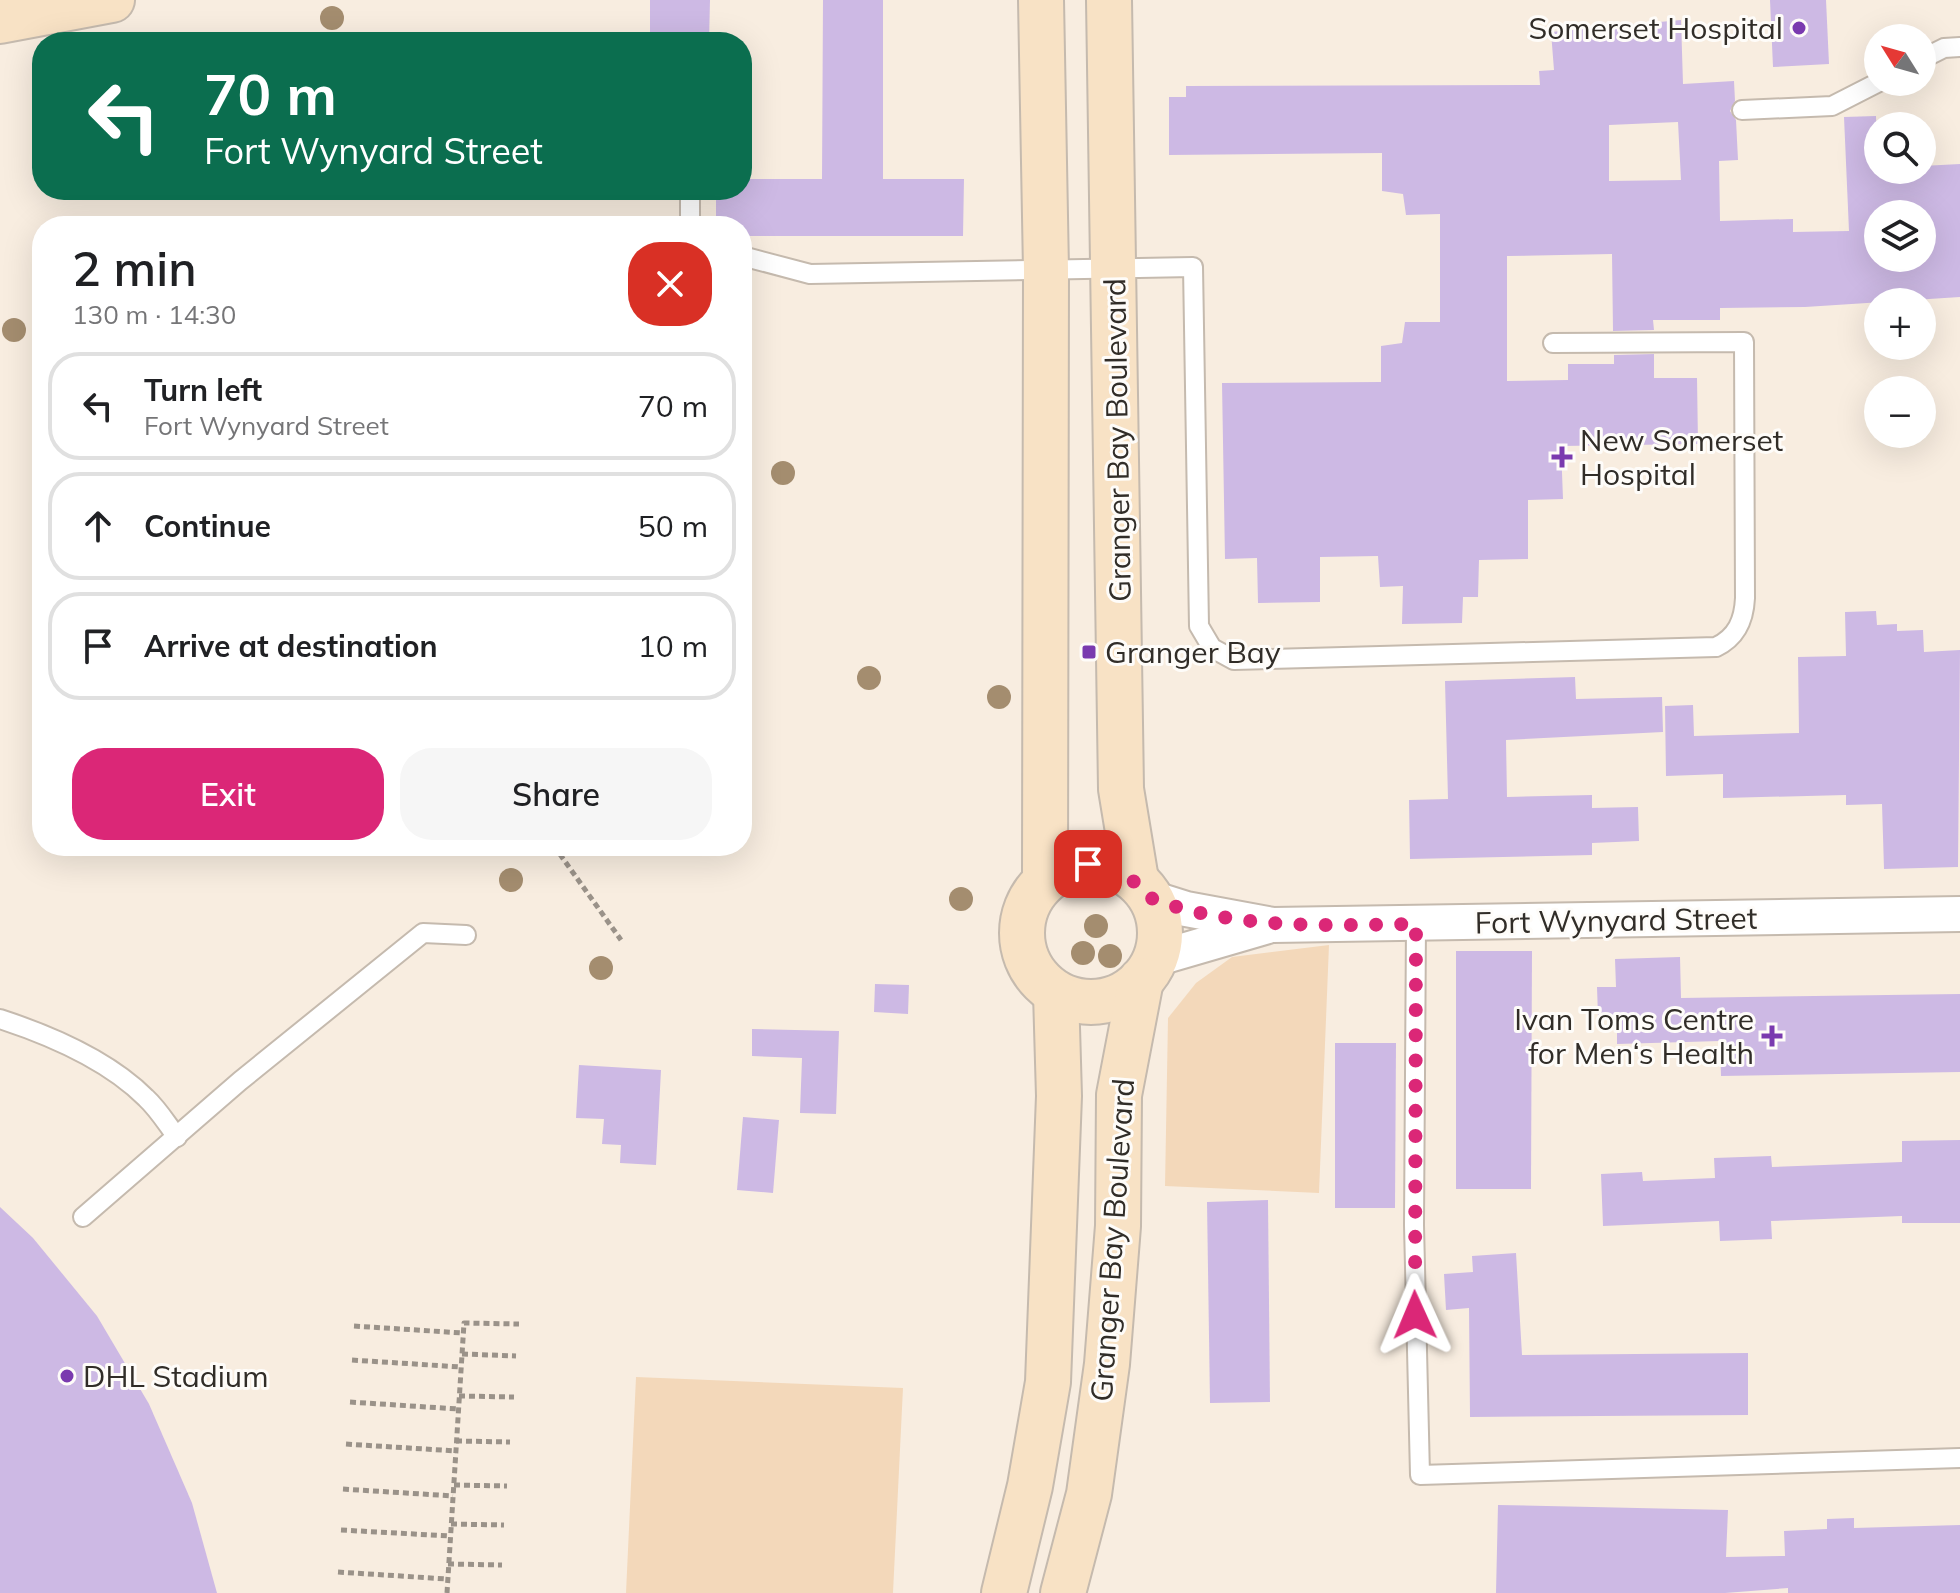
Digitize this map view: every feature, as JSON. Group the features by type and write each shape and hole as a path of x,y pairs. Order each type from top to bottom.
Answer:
{"street":[{"path":"0,21 112,0"},
{"path":"1041,0 1046,270 1045,880"},
{"name":"Granger Bay Boulevard","path":"1109,0 1121,789 1143,889"},
{"path":"1093,863 1113,867 1143,889 1160,930 1148,969 1125,993 1104,1001 1083,1001 1056,993 1029,965 1022,939 1025,913 1045,880 1067,868 1093,863"},
{"name":"Fort Wynyard Street","path":"1143,889 1186,909 1273,925 1960,914"},
{"name":"Fort Wynyard Street","path":"1148,969 1273,925"},
{"name":"Granger Bay Boulevard","path":"1063,1593 1089,1494 1107,1364 1118,1226 1119,1095 1148,969"},
{"name":"Granger Bay Boulevard","path":"1004,1593 1030,1486 1048,1382 1059,1096 1056,993"}],"lane":[{"path":"1936,52 1960,47"},
{"path":"1742,110 1832,106 1864,90"},
{"path":"752,259 810,274 1193,267 1199,626 1212,648 1234,660 1716,647 1728,641 1738,629 1745,598 1744,342 1553,343"},
{"path":"1416,924 1414,1225 1420,1475 1960,1458"},
{"path":"83,1217 423,933 466,935"},
{"path":"0,1019 80,1054 120,1078 147,1099 177,1137"}],"path":[{"path":"561,856 621,940"},
{"path":"447,1593 464,1323 519,1324"},
{"path":"354,1326 463,1333"},
{"path":"462,1354 516,1356"},
{"path":"352,1360 461,1367"},
{"path":"459,1396 514,1397"},
{"path":"350,1402 458,1409"},
{"path":"456,1441 510,1442"},
{"path":"346,1444 456,1451"},
{"path":"454,1485 507,1486"},
{"path":"343,1489 453,1496"},
{"path":"451,1524 504,1525"},
{"path":"341,1530 450,1536"},
{"path":"448,1564 502,1565"},
{"path":"338,1572 447,1579"}],"shaded area":[{"path":"1329,945 1319,1193 1165,1186 1168,1018 1196,983 1232,957"},
{"path":"636,1377 903,1388 893,1593 626,1593"}],"building":[{"path":"650,0 710,0 709,32 650,32"},
{"path":"823,0 883,0 883,179 964,179 963,236 752,236 752,216 716,216 716,200 752,200 752,179 822,179"},
{"name":"Somerset Hospital","path":"1770,0 1826,0 1829,64 1773,67"},
{"path":"1681,20 1683,84 1734,81 1735,101 1730,111 1736,120 1738,160 1719,161 1720,221 1793,219 1793,232 1849,231 1844,117 1864,116 1864,184 1936,184 1936,165 1960,164 1960,297 1936,299 1936,288 1864,288 1864,303 1720,308 1720,320 1653,320 1654,330 1613,331 1612,254 1507,256 1507,381 1568,380 1568,364 1614,364 1614,355 1654,354 1654,378 1697,378 1698,444 1561,446 1563,499 1528,500 1528,559 1479,560 1478,597 1463,597 1462,623 1402,624 1403,586 1380,587 1378,556 1320,557 1320,602 1258,603 1257,558 1225,559 1222,383 1381,382 1381,346 1402,343 1405,322 1440,322 1440,214 1406,215 1403,194 1382,191 1382,153 1169,155 1169,97 1186,97 1186,86 1540,85 1539,71 1554,70 1551,32","holes":["1678,122 1681,180 1609,181 1609,125"]},
{"path":"1876,611 1877,625 1897,624 1897,631 1923,630 1924,652 1960,650 1958,867 1884,869 1882,804 1846,805 1846,795 1723,798 1723,774 1666,776 1665,706 1693,705 1694,736 1799,733 1798,657 1846,656 1845,612"},
{"path":"1575,677 1576,699 1662,697 1663,732 1506,740 1507,797 1592,795 1592,808 1638,807 1639,841 1592,843 1592,855 1410,859 1409,800 1448,799 1445,681"},
{"path":"1456,951 1532,951 1531,1189 1456,1189"},
{"path":"1680,957 1681,998 1960,994 1960,1072 1721,1076 1720,1041 1617,1044 1617,1015 1598,1016 1597,987 1616,987 1615,959"},
{"path":"875,984 909,985 908,1014 874,1012"},
{"path":"752,1029 839,1031 836,1114 800,1113 802,1058 752,1056"},
{"path":"1335,1043 1396,1043 1395,1208 1335,1208"},
{"path":"579,1065 661,1070 656,1165 620,1163 621,1145 602,1144 604,1119 576,1118"},
{"path":"743,1117 779,1120 773,1193 737,1190"},
{"path":"1960,1140 1960,1223 1902,1223 1902,1216 1771,1221 1772,1239 1720,1241 1719,1221 1603,1226 1601,1174 1642,1172 1643,1181 1715,1178 1714,1158 1771,1156 1772,1167 1902,1162 1902,1141"},
{"path":"1268,1200 1270,1402 1210,1403 1207,1202"},
{"name":"DHL Stadium","path":"0,1207 33,1238 97,1316 149,1404 192,1503 217,1593 0,1593"},
{"path":"1516,1253 1522,1355 1748,1353 1748,1415 1470,1417 1469,1308 1446,1310 1444,1274 1473,1272 1472,1256"},
{"path":"1498,1505 1728,1510 1726,1557 1785,1556 1784,1531 1827,1529 1827,1519 1854,1518 1854,1528 1960,1525 1960,1593 1788,1593 1788,1588 1725,1593 1496,1593"}],"place":[{"name":"Somerset Hospital","path":"1799,28"},
{"name":"New Somerset Hospital","path":"1562,457"},
{"name":"Granger Bay","path":"1089,652"},
{"name":"Ivan Toms Centre for Men‘s Health","path":"1772,1036"},
{"name":"DHL Stadium","path":"67,1376"}],"route":[{"path":"1088,864 1103,864 1127,873 1151,898 1186,909 1273,925 1416,924 1415,1315"}]}
